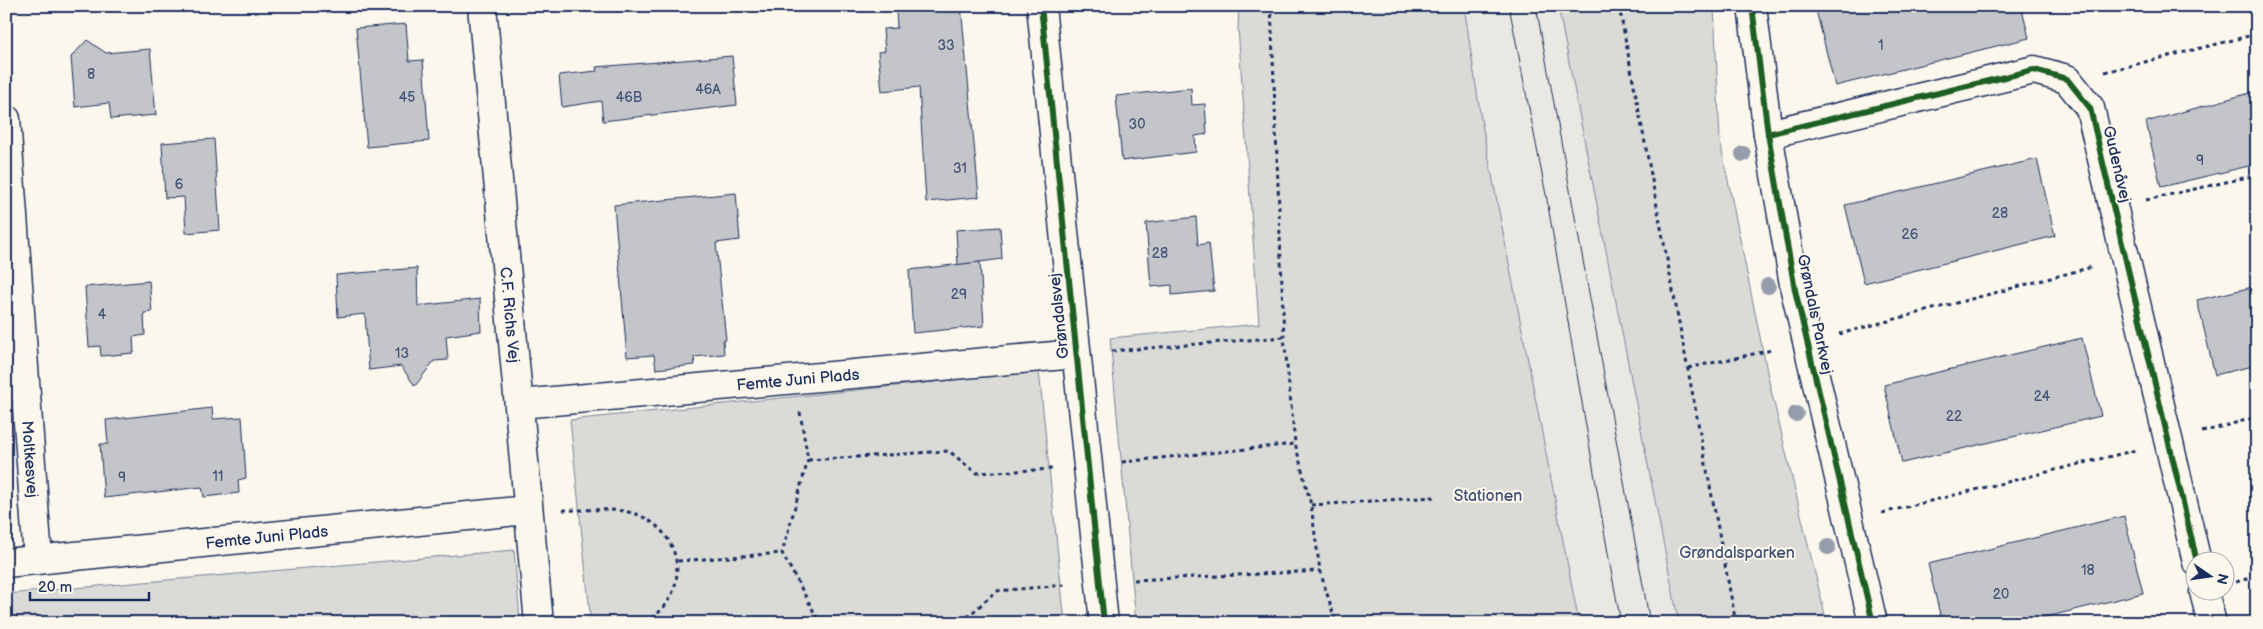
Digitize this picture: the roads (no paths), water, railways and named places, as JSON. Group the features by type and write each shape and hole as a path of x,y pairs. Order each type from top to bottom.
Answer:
{"street":[{"name":"C.F. Richs Vej","path":"482,6 539,623"},
{"name":"Grøndalsvej","path":"1041,6 1104,623"},
{"name":"Grøndals Parkvej","path":"1752,6 1768,134 1795,290 1873,623"},
{"name":"Gudenåvej","path":"1768,134 2034,70 2070,81 2090,108 2195,552"},
{"name":"Moltkesvej","path":"6,119 38,560"},
{"name":"Femte Juni Plads","path":"520,404 1076,354"},
{"name":"Femte Juni Plads","path":"6,563 528,510"},
{"path":"2207,602 2212,623"}],"tram line":[{"path":"1509,6 1547,200 1621,623"},
{"path":"1536,6 1650,623"}],"park label":[{"name":"Stationen","path":"1488,495"},
{"name":"Grøndalsparken","path":"1737,552"}]}
